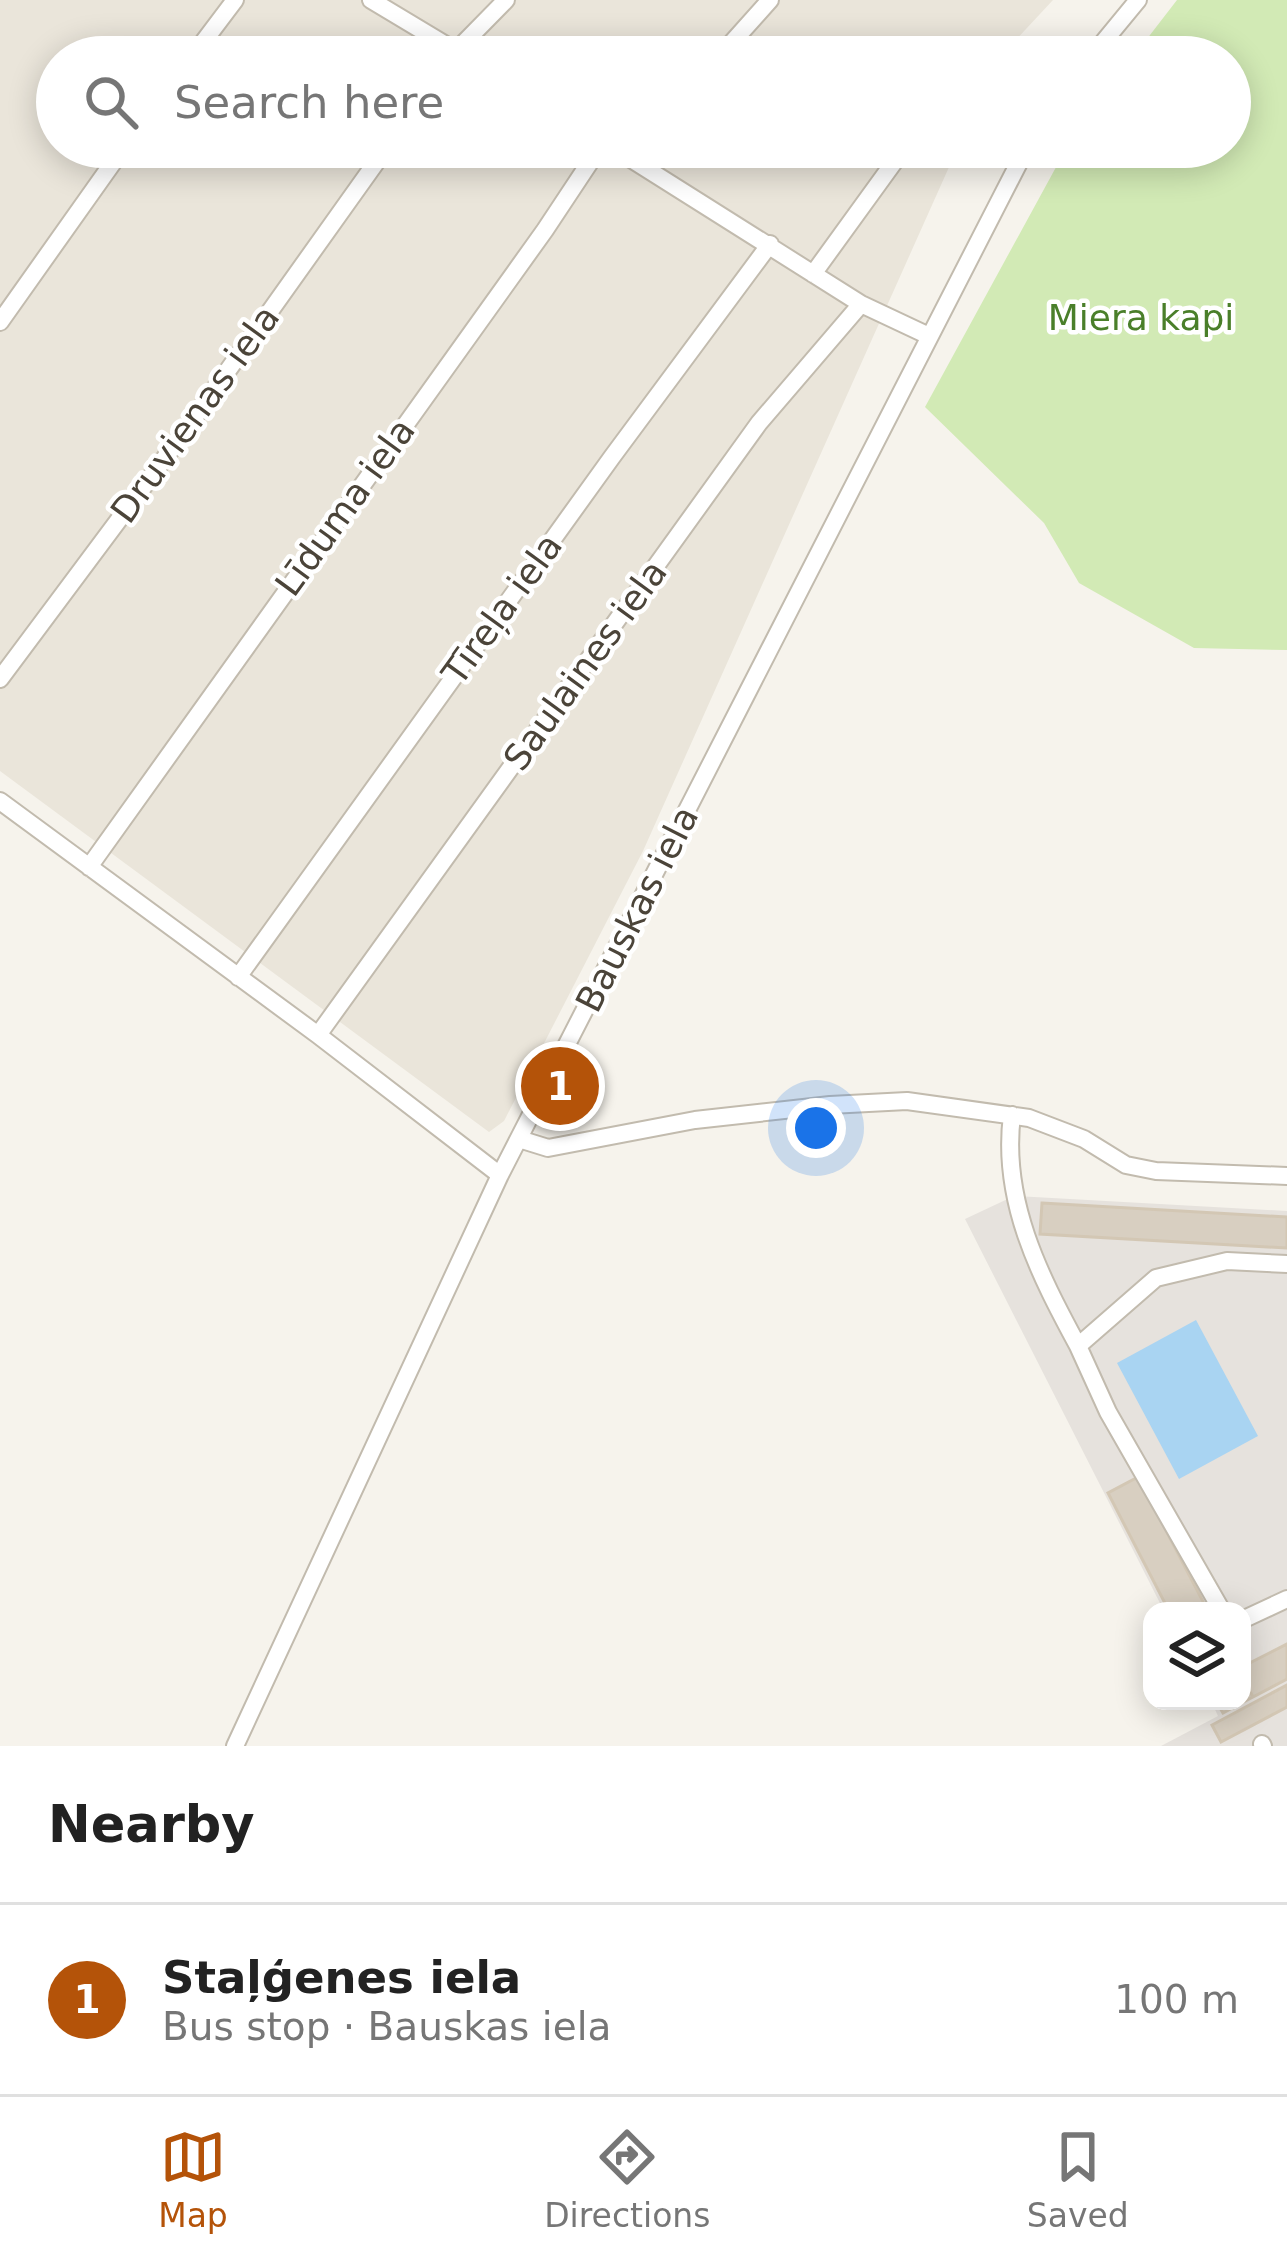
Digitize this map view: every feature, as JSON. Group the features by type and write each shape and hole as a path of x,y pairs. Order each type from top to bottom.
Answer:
{"street":[{"path":"208,36 235,0"},
{"path":"371,0 427,36"},
{"path":"474,36 506,0"},
{"path":"738,36 770,0"},
{"path":"1108,36 1138,0"},
{"path":"0,322 109,168"},
{"name":"Druvienas iela","path":"0,680 372,168"},
{"name":"Līduma iela","path":"89,867 586,168"},
{"path":"646,168 861,304 929,336"},
{"path":"813,274 890,168"},
{"name":"Bauskas iela","path":"235,1746 500,1175 1016,168"},
{"name":"Tīreļa iela","path":"238,976 770,244"},
{"name":"Saulaines iela","path":"318,1035 759,423 861,304"},
{"path":"0,801 500,1175"},
{"path":"519,1139 548,1148 694,1112 907,1101 1012,1115 1084,1139 1126,1165 1287,1176"},
{"path":"830,1105 832,1129"},
{"path":"1012,1115 1009,1142 1022,1232 1108,1412 1217,1602"},
{"path":"1078,1346 1156,1278 1227,1261 1287,1264"},
{"path":"1251,1615 1287,1599"}],"shaded area":[{"path":"0,0 1053,0 1020,36 36,36 36,168 949,168 643,851 504,1121 489,1132 0,771"},
{"path":"1014,1196 1287,1211 1287,1746 1161,1746 1218,1716 1215,1710 1251,1710 1251,1602 1159,1602 965,1219"}],"green space":[{"name":"Miera kapi","path":"1177,0 1287,0 1287,650 1194,648 1079,583 1044,523 925,407 1056,168 1251,168 1251,36 1149,36"}],"water":[{"path":"1196,1320 1258,1436 1179,1479 1117,1363"}],"building":[{"path":"1042,1203 1287,1217 1287,1248 1040,1234"},
{"path":"1138,1477 1203,1602 1164,1602 1108,1493"},
{"path":"1287,1644 1287,1679 1253,1697 1251,1662"},
{"path":"1287,1685 1287,1707 1221,1742 1212,1725 1240,1710 1251,1710 1251,1704"}],"place":[{"name":"Staļģenes iela","path":"560,1086"}]}
